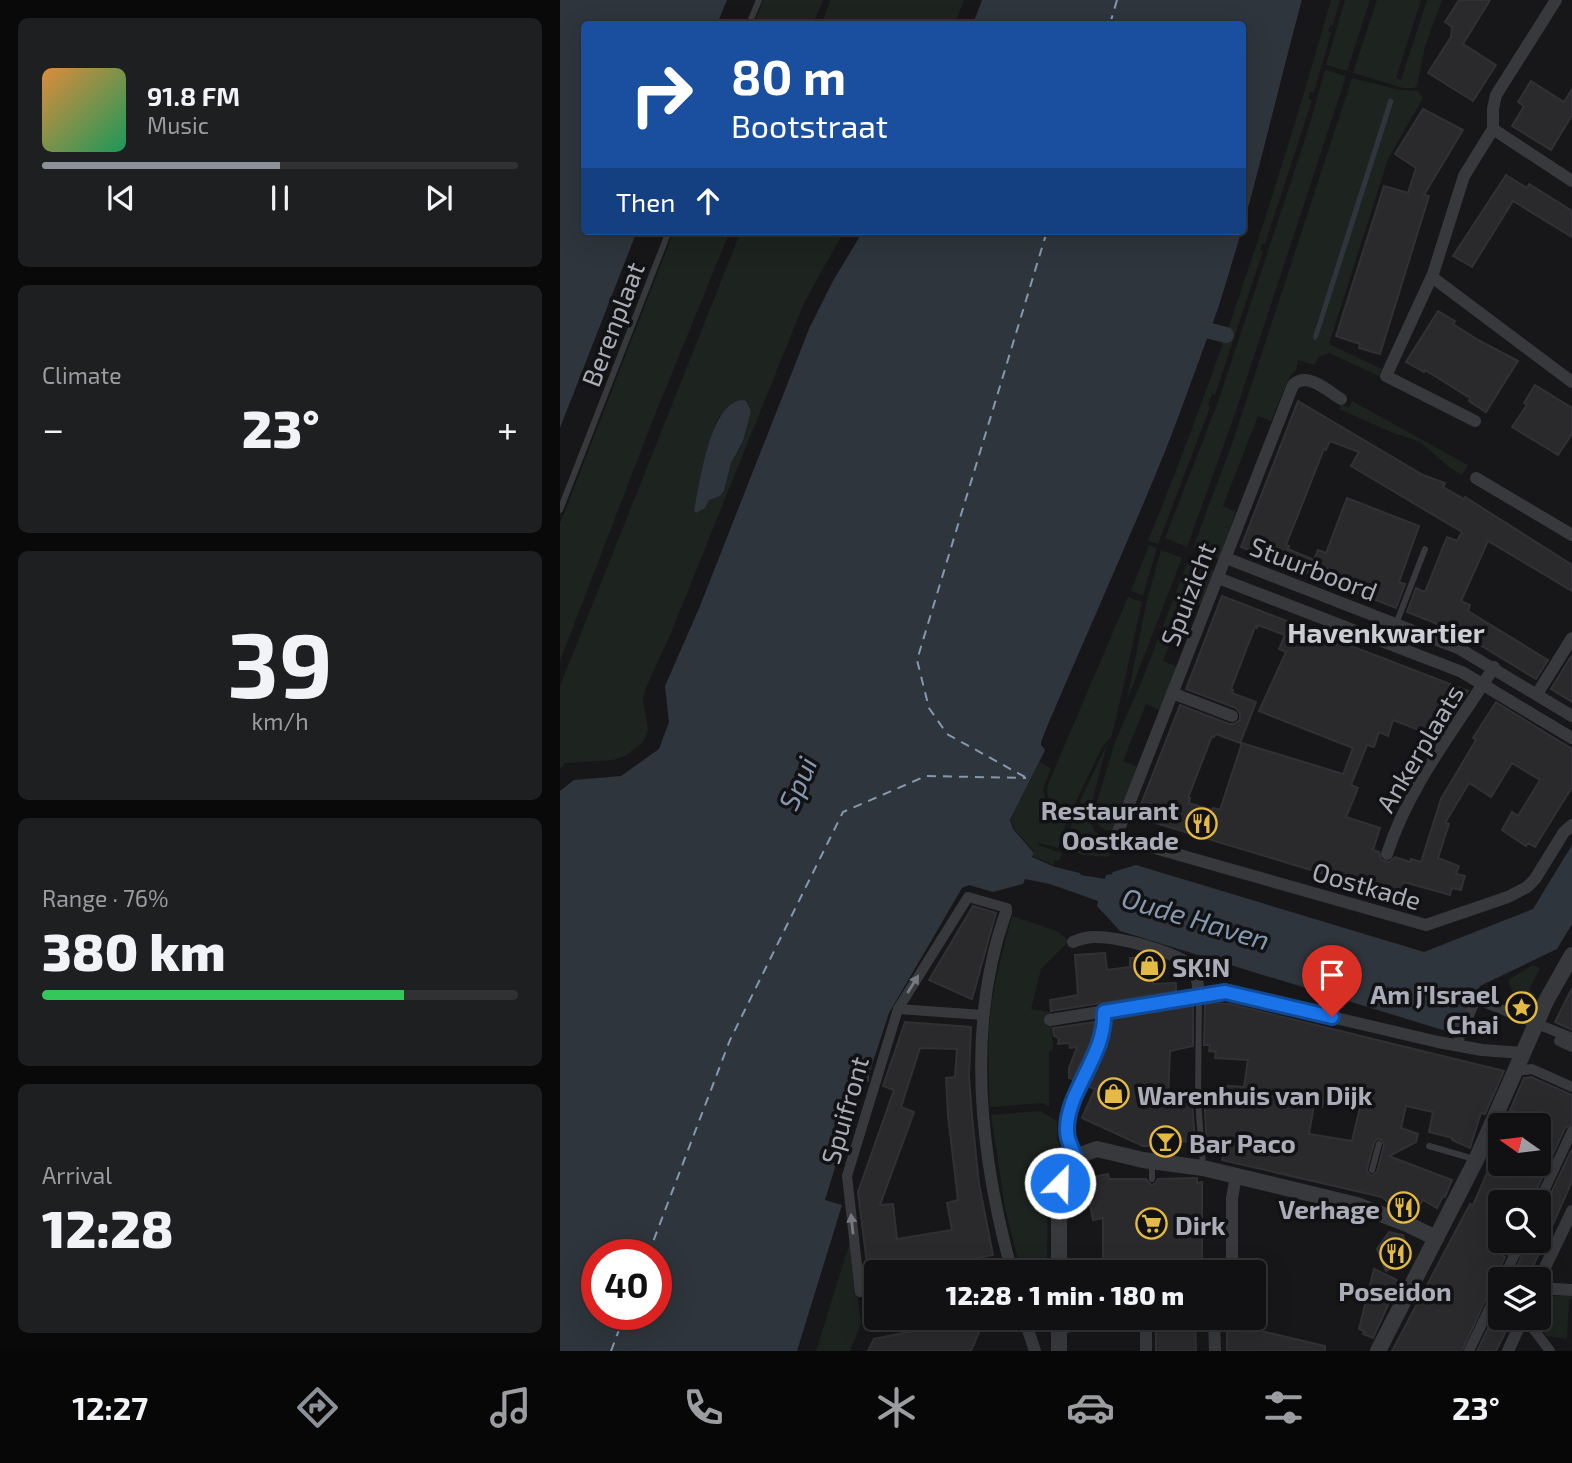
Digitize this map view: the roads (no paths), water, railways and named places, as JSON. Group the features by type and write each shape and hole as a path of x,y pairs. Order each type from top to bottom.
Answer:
{"street":[{"path":"1475,421 1386,376 1432,277 1464,176 1493,130 1496,95 1556,0"},
{"path":"1493,130 1572,181"},
{"path":"1432,277 1572,383"},
{"name":"Spuizicht","path":"1116,837 1293,385 1301,379 1310,380 1341,399"},
{"path":"1476,478 1572,535"},
{"name":"Stuurboord","path":"1226,558 1460,649 1572,716"},
{"path":"1218,578 1455,669 1572,738"},
{"path":"1278,601 1285,581"},
{"path":"1389,644 1396,624"},
{"path":"1537,694 1572,638"},
{"name":"Ankerplaats","path":"1387,854 1413,794 1494,667"},
{"path":"1172,693 1231,716"},
{"name":"Oostkade","path":"1116,837 1426,925 1522,890 1535,879 1561,836 1572,825"},
{"name":"Spuifront","path":"864,1291 860,1292 847,1176 898,1009 968,897 1007,908 990,964 983,1015 981,1077 995,1198 1008,1260"},
{"path":"1073,942 1104,937 1180,959 1196,970 1199,996"},
{"path":"1378,1351 1476,1160 1523,1053 1540,1024 1551,990 1572,955"},
{"path":"1050,1020 1216,992 1232,993 1456,1046 1523,1053"},
{"path":"1456,1046 1476,999 1572,1038"},
{"path":"898,1009 983,1015"},
{"path":"1075,1157 1068,1137 1068,1119 1097,1049 1103,1029 1104,1012"},
{"path":"1540,1024 1554,1039 1572,1047"},
{"path":"1516,1071 1530,1069 1572,1087"},
{"path":"1545,1190 1572,1131"},
{"path":"1059,1260 1060,1183 1066,1167 1075,1157 1090,1150 1104,1149 1362,1204 1436,1238"},
{"path":"1232,1260 1232,1198 1236,1176"},
{"path":"1546,1267 1572,1211"},
{"path":"1510,1267 1516,1253"},
{"path":"1551,1287 1572,1290"},
{"path":"1469,1351 1488,1314"},
{"path":"1028,1330 1035,1351"},
{"path":"1059,1330 1059,1351"},
{"path":"1146,1330 1146,1351"},
{"path":"1214,1330 1215,1351"},
{"path":"1508,1351 1518,1330"},
{"path":"1533,1330 1550,1351"}],"lane":[{"path":"751,21 759,0"},
{"name":"Berenplaat","path":"560,510 667,235"},
{"path":"1396,624 1426,549"},
{"path":"1199,996 1198,1094 1203,1168"},
{"path":"1373,1170 1379,1144"},
{"path":"1429,1146 1476,1160"},
{"path":"1152,1161 1152,1179"}],"water":[{"path":"560,0 727,0 718,21 581,21 581,235 635,235 560,428"},
{"path":"982,0 1302,0 1246,215 1246,21 974,21"},
{"path":"1389,98 1394,100 1318,337 1314,341 1313,336"},
{"path":"861,235 1241,235 1181,412 1139,516 1049,722 1041,742 1045,750 1010,820 1013,829 1034,853 1032,857 1081,875 1105,879 1106,875 1136,865 1424,952 1533,909 1572,845 1572,924 1557,949 1480,986 1459,1035 1120,931 1097,906 1098,901 1050,884 1025,879 1023,884 993,892 969,885 962,888 889,1013 869,1074 869,1082 862,1080 825,1200 842,1205 797,1351 560,1351 560,791 574,780 621,776 659,749 669,722 665,686 700,606 809,329"},
{"path":"741,400 746,401 751,411 743,441 731,463 724,491 720,496 709,500 705,508 696,513 694,511 703,465 714,430 730,405"}],"waterway":[{"path":"1191,326 1226,335"}],"place":[{"name":"Restaurant Oostkade","path":"1202,824"},
{"name":"SK!N","path":"1149,966"},
{"name":"Am j'Israel Chai","path":"1522,1008"},
{"name":"Warenhuis van Dijk","path":"1114,1094"},
{"name":"Bar Paco","path":"1166,1142"},
{"name":"Verhage","path":"1403,1208"},
{"name":"Dirk","path":"1152,1224"},
{"name":"Poseidon","path":"1395,1254"}],"district":[{"name":"Havenkwartier","path":"1386,632"}],"water label":[{"name":"Spui","path":"797,783"},
{"name":"Oude Haven","path":"1196,918"}]}
